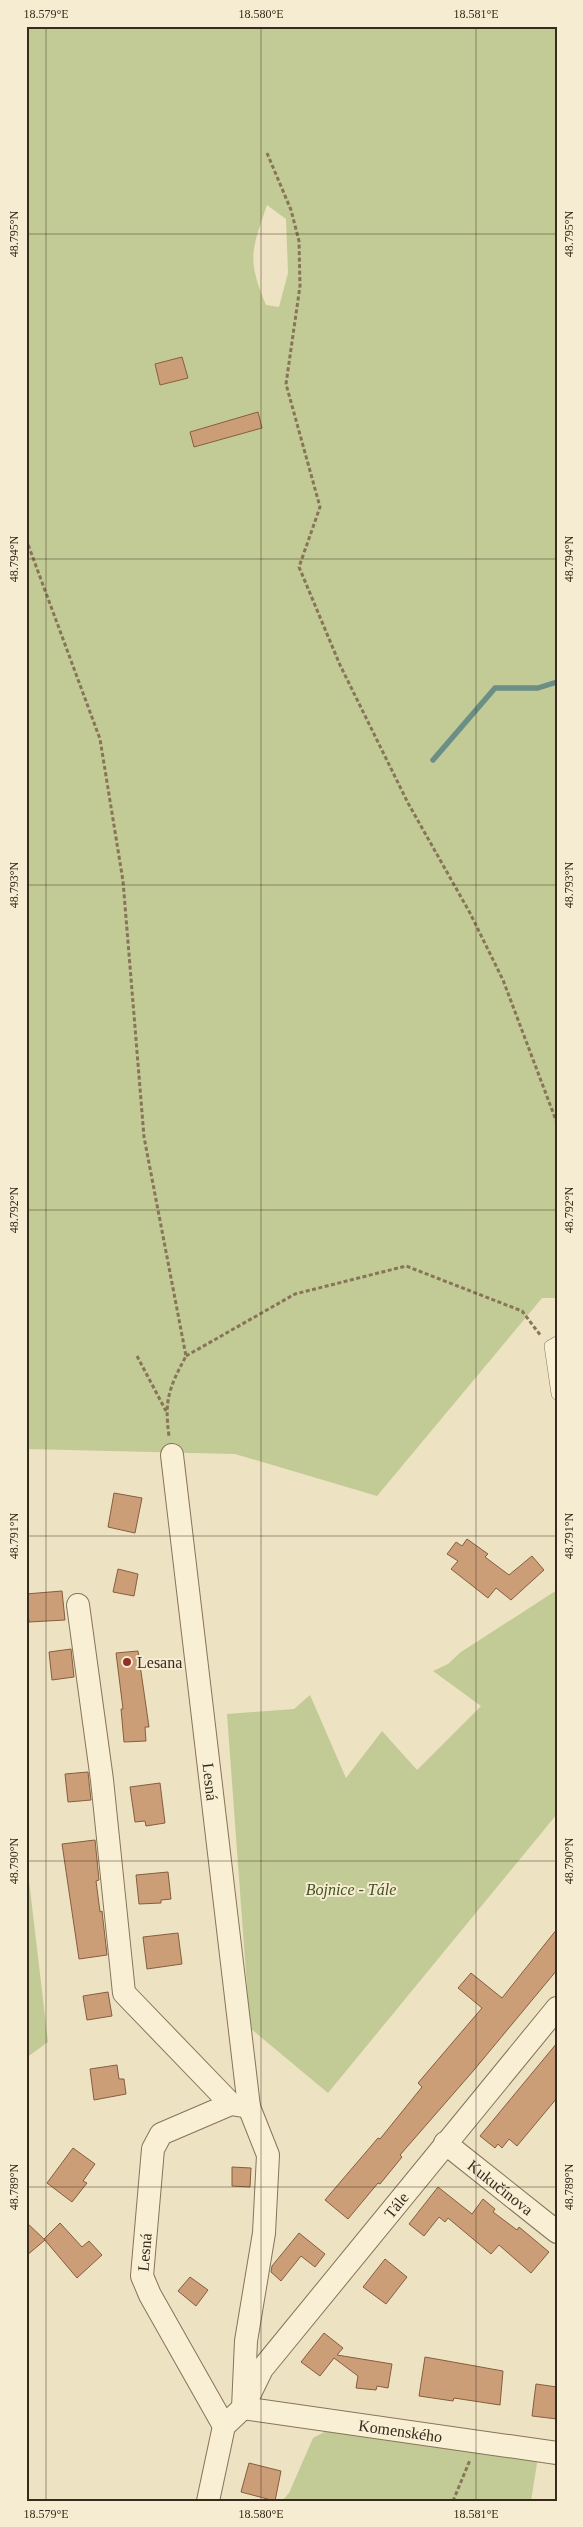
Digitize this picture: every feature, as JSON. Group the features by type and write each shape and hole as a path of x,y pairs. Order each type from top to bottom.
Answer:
{"street":[{"name":"Lesná","path":"172,1455 240,2106"},
{"name":"Lesná","path":"78,1605 102,1780 124,1993 240,2106 268,2156 264,2233 246,2341 243,2408"},
{"name":"Tále","path":"243,2408 262,2369 557,2008"},
{"name":"Lesná","path":"224,2426 150,2296 142,2276 153,2149 161,2134 240,2106"},
{"name":"Kukučínova","path":"445,2143 557,2232"},
{"path":"208,2501 224,2426 243,2408"},
{"name":"Komenského","path":"243,2408 557,2453"}],"lane":[{"path":"553,1344 557,1394"}],"path":[{"path":"267,152 291,210 299,241 300,286 286,384 320,507 298,567 340,665 408,803 470,913 503,980 557,1123"},
{"path":"26,539 100,739 123,881 144,1137 186,1356"},
{"path":"137,1356 166,1412 171,1384 186,1356 295,1294 406,1266 522,1311 553,1344"},
{"path":"453,2501 477,2442"}],"green space":[{"path":"26,26 557,26 557,1298 542,1298 377,1496 235,1454 26,1449","holes":["267,205 286,219 288,273 279,307 266,305 254,266 253,255 257,234"]},
{"name":"Bojnice - Tále","path":"557,1590 557,1814 328,2093 250,2028 227,1714 294,1709 310,1695 346,1778 382,1731 417,1770 481,1706 433,1671 448,1664 461,1652"},
{"path":"26,1855 48,2042 26,2058"},
{"path":"330,2429 538,2457 531,2501 282,2501 289,2493 313,2438"}],"building":[{"path":"182,357 188,378 160,385 155,364"},
{"path":"258,412 262,428 194,447 190,432"},
{"path":"114,1493 142,1498 135,1533 108,1527"},
{"path":"467,1539 488,1554 485,1557 509,1575 532,1556 544,1570 511,1600 496,1588 488,1598 451,1569 458,1561 447,1554 456,1542 462,1546"},
{"path":"118,1569 138,1574 134,1596 113,1592"},
{"path":"62,1591 65,1620 29,1622 26,1594"},
{"path":"71,1649 74,1677 52,1680 49,1652"},
{"path":"138,1651 149,1727 145,1727 146,1741 124,1742 121,1709 123,1709 116,1653"},
{"path":"88,1772 91,1800 68,1802 65,1774"},
{"path":"160,1783 165,1823 146,1826 145,1821 135,1822 130,1787"},
{"path":"95,1840 99,1880 96,1881 100,1912 102,1911 107,1955 79,1959 62,1844"},
{"path":"168,1872 171,1899 161,1900 161,1903 139,1904 136,1875"},
{"path":"557,1929 557,1970 400,2155 402,2157 380,2184 378,2183 348,2219 325,2200 378,2138 380,2139 422,2087 418,2083 482,2008 458,1988 471,1973 502,1998"},
{"path":"178,1933 182,1964 147,1969 143,1937"},
{"path":"108,1992 112,2016 87,2020 83,1996"},
{"path":"557,2043 557,2098 517,2146 509,2139 502,2148 498,2144 495,2148 480,2136"},
{"path":"117,2065 119,2079 124,2079 126,2094 94,2100 90,2069"},
{"path":"73,2148 95,2164 83,2181 87,2183 72,2202 47,2183"},
{"path":"232,2167 251,2168 250,2187 232,2186"},
{"path":"438,2187 472,2214 483,2199 495,2209 493,2212 517,2230 519,2227 549,2252 531,2273 499,2245 491,2254 448,2218 445,2222 439,2217 424,2236 409,2224"},
{"path":"26,2222 45,2240 26,2256"},
{"path":"60,2223 82,2247 89,2241 102,2255 77,2278 44,2239"},
{"path":"299,2233 325,2254 315,2267 301,2256 281,2281 271,2272 272,2266"},
{"path":"385,2259 407,2277 386,2304 363,2287"},
{"path":"190,2277 208,2290 196,2306 178,2291"},
{"path":"324,2333 343,2348 337,2355 392,2364 388,2388 377,2386 376,2390 356,2388 358,2376 334,2358 320,2376 301,2362"},
{"path":"425,2357 503,2371 500,2405 454,2398 453,2401 419,2396"},
{"path":"536,2384 557,2387 557,2419 532,2416"},
{"path":"249,2463 281,2471 275,2501 241,2492"}],"waterway":[{"path":"433,760 495,688 538,688 557,682"}],"place":[{"name":"Lesana","path":"127,1662"}]}
